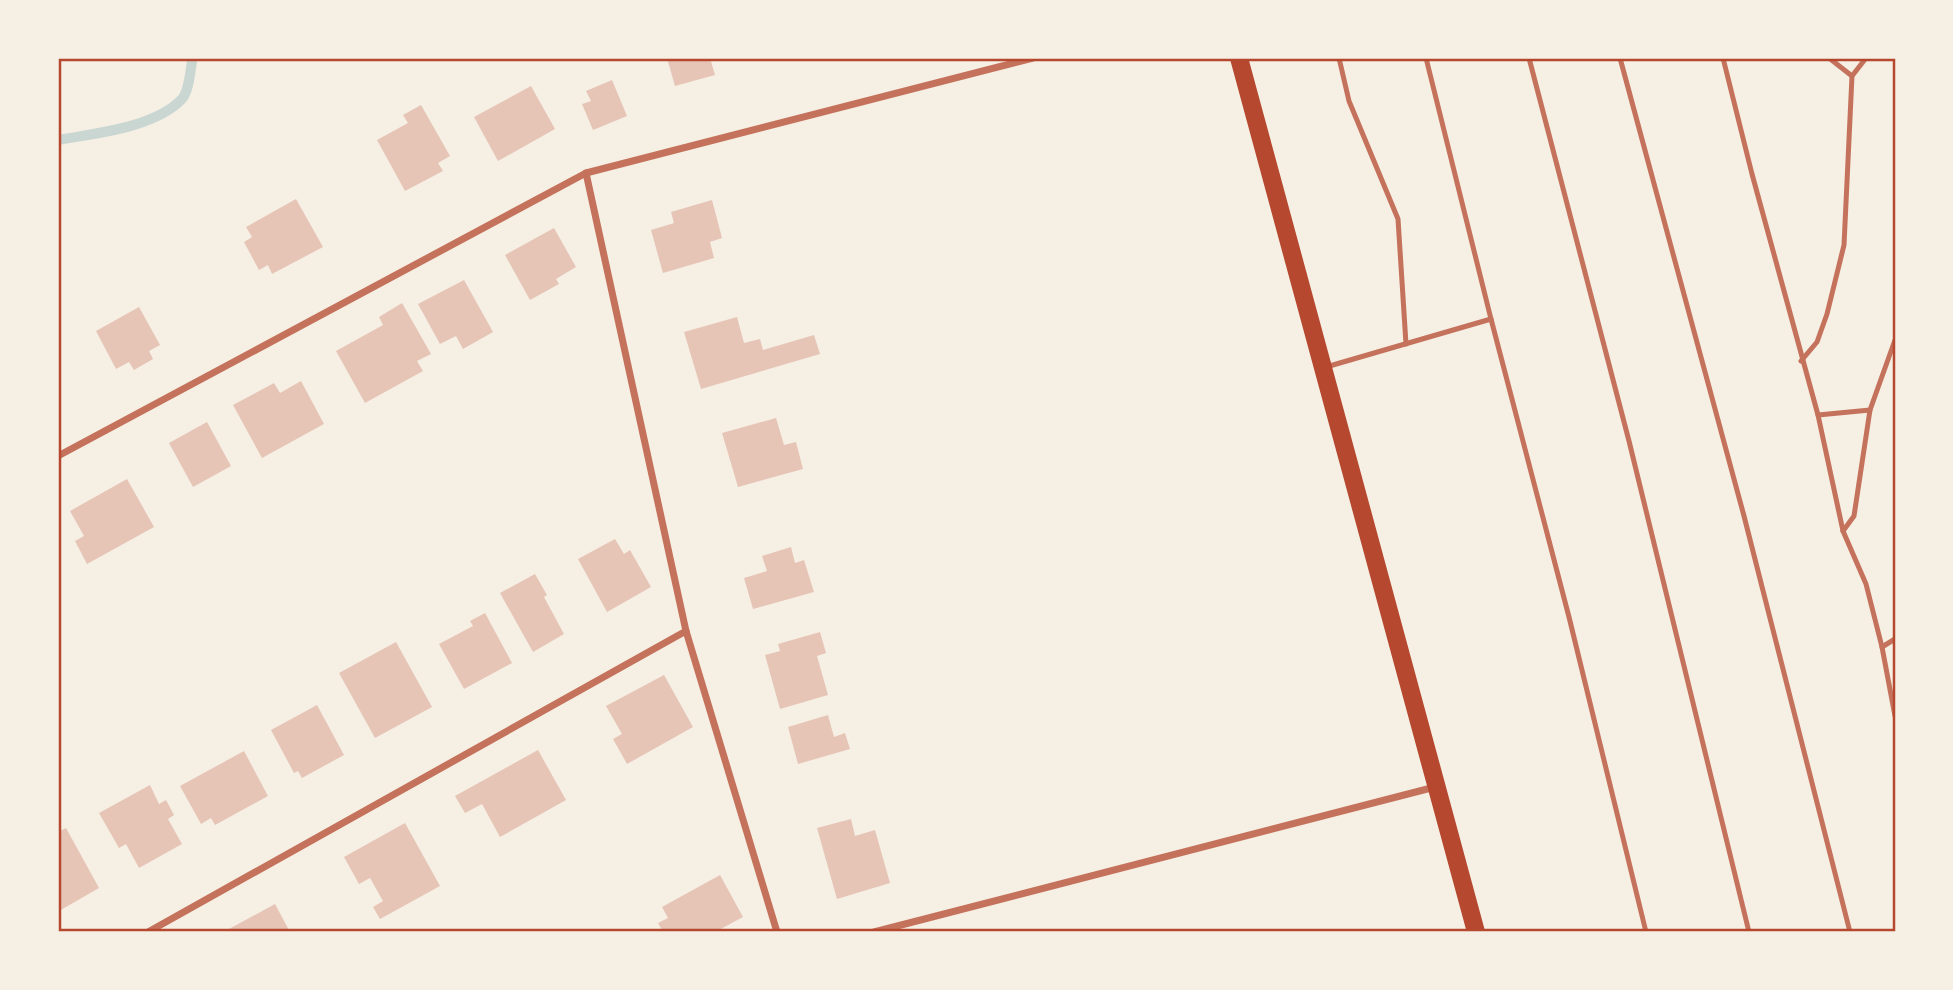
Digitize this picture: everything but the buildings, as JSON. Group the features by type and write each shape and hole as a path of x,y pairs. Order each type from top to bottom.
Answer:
{"main road":[{"path":"1239,58 1476,932"}],"street":[{"path":"58,456 586,173 1033,58"},
{"path":"586,173 686,631 778,932"},
{"path":"148,932 686,631"},
{"path":"874,932 1435,787"}],"lane":[{"path":"1339,58 1349,101 1398,219 1406,344"},
{"path":"1426,58 1573,630 1646,932"},
{"path":"1529,58 1629,441 1749,932"},
{"path":"1620,58 1744,516 1850,932"},
{"path":"1723,58 1801,361 1818,415 1843,531 1866,584 1882,647 1895,716"},
{"path":"1829,58 1852,76"},
{"path":"1801,361 1817,342 1827,314 1844,245 1852,76 1866,58"},
{"path":"1323,368 1492,319"},
{"path":"1843,531 1854,516 1870,410 1895,340"},
{"path":"1818,415 1870,410"},
{"path":"1882,647 1895,639"}],"waterway":[{"path":"58,140 124,128 170,109 182,99 186,91 191,58"}]}
